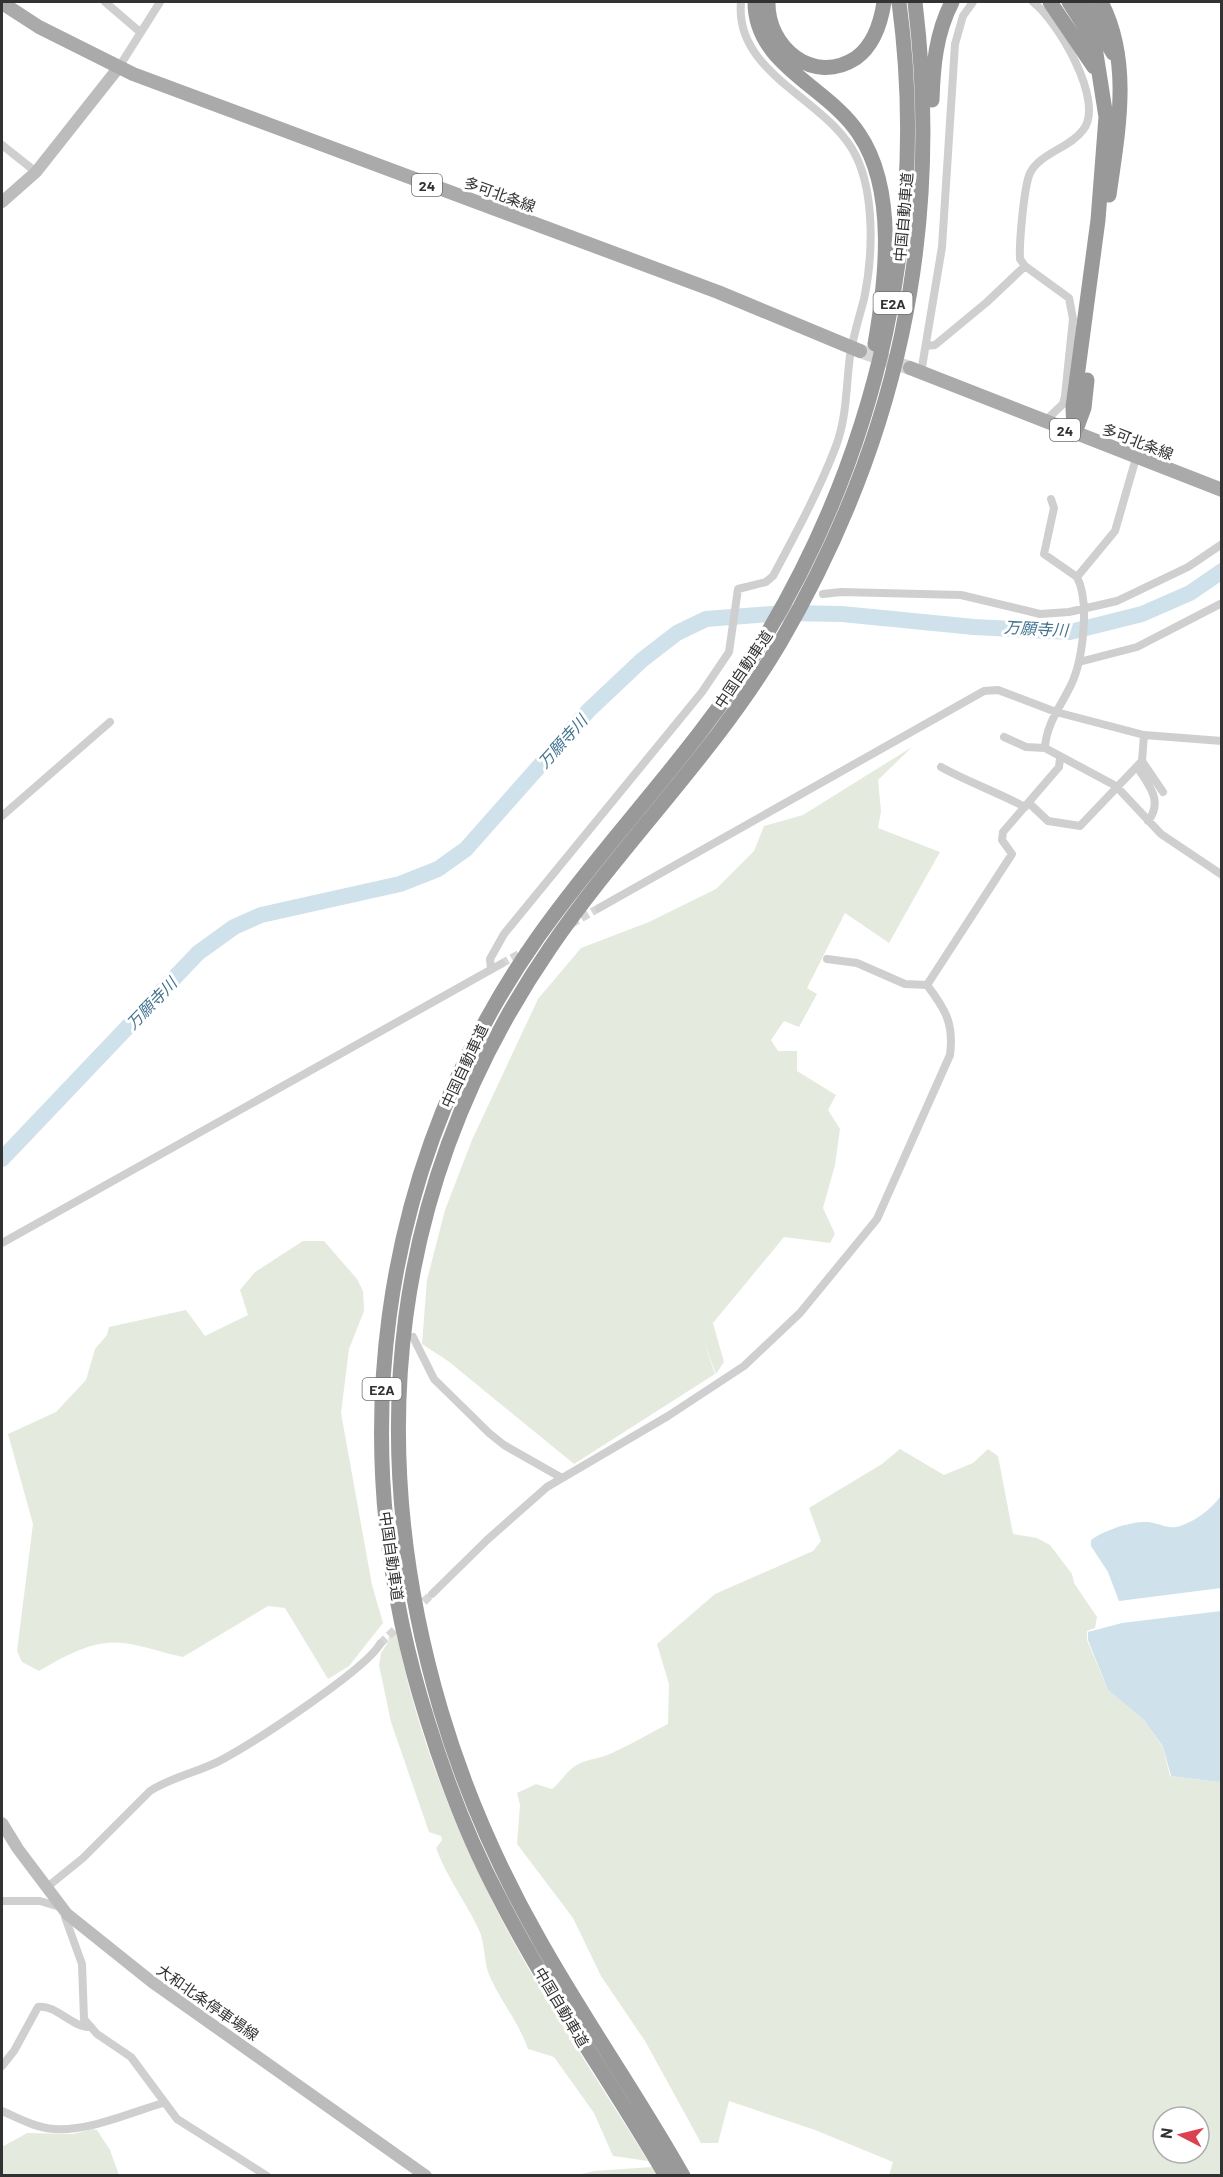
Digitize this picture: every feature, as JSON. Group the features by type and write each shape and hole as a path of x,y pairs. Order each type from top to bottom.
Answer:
{"highway":[{"path":"755,2 758,25 766,44 779,60 828,98 846,117 869,151 881,190 884,267 876,337 858,427 843,482"},
{"path":"768,2 770,25 777,40 786,51 798,61 827,66 856,58 871,42 878,29 884,2"},
{"name":"中国自動車道","path":"666,2175 562,2008 498,1896 446,1777 410,1655 387,1532 381,1416 383,1357 400,1245 414,1191 445,1104 478,1032 505,986 571,891 696,737 760,647 793,588 843,482 880,364 900,254 908,144 907,91 899,2"},
{"name":"中国自動車道","path":"683,2175 540,1942 490,1844 460,1770 427,1661 411,1586 398,1471 400,1360 416,1251 431,1195 461,1111 494,1040 552,945 708,747 817,591 857,487 895,368 916,258 923,162 923,89 915,2"},
{"path":"923,162 932,141 933,69 939,37 952,2"},
{"path":"1050,2 1067,23 1097,72"},
{"path":"1069,2 1094,41 1097,72 1106,117 1098,219 1073,407 1074,433"},
{"path":"1084,2 1119,63"},
{"path":"1074,433 1084,408 1105,220 1121,113 1119,63 1111,21 1101,2"}],"main road":[{"name":"多可北条線","path":"2,3 39,27 119,67 200,101 718,292 856,350"},
{"path":"2,202 36,172 119,67"},
{"name":"多可北条線","path":"915,370 1221,490"},
{"name":"大和北条停車場線","path":"2,1823 46,1888 64,1910 152,1982 426,2175"}],"street":[{"path":"105,2 140,32"},
{"path":"119,67 160,2"},
{"path":"491,969 490,959 504,934 702,692 730,647 738,589 766,582 773,576 812,502 837,444 844,419 870,248 868,202 856,157 841,132 768,69 756,54 742,20 741,2"},
{"path":"915,370 927,346 942,247 957,31 973,2"},
{"path":"1033,2 1045,10 1074,56 1082,77 1089,119 1082,133 1039,163 1029,176 1019,251 1020,259 1025,266 1061,292 1072,306 1065,396 1063,404 1044,422"},
{"path":"2,145 36,172"},
{"path":"927,346 935,345 987,302 1025,266"},
{"path":"1077,577 1114,531 1136,458"},
{"path":"1045,748 1056,712 1072,683 1079,658 1084,612 1077,577 1044,554 1054,508 1051,499"},
{"path":"817,591 961,595 1040,614 1084,612 1117,601 1188,567 1221,544"},
{"path":"1079,658 1137,647 1221,603"},
{"path":"599,908 984,691 998,690 1056,712 1144,735 1221,741"},
{"path":"2,816 110,722"},
{"path":"1144,735 1140,764 1156,796 1154,812 1148,821"},
{"path":"1004,737 1026,747 1045,748 1060,758 1074,761 1116,786 1161,834 1221,875"},
{"path":"927,986 1012,854 1002,840 1003,832 1059,767 1060,758"},
{"path":"941,767 968,782 983,785 1027,805 1048,821 1080,826 1116,786 1140,764"},
{"path":"1140,764 1163,792"},
{"path":"827,959 857,963 905,984 927,986"},
{"path":"2,1243 501,964"},
{"path":"432,1594 526,1504 562,1478 668,1416 752,1359 800,1313 877,1218 950,1055 952,1034 949,1021 927,986"},
{"path":"413,1337 434,1379 489,1432 504,1445 562,1478"},
{"path":"46,1888 83,1858 150,1791 163,1783 225,1759 344,1677 374,1653 380,1644"},
{"path":"2,1901 40,1901 64,1910 66,1923 82,1964 84,1980 82,2013 91,2027 131,2057 163,2103 191,2129 267,2175"},
{"path":"2,2066 14,2051 38,2007 48,2007 81,2028 91,2027"},
{"path":"2,2111 33,2124 54,2129 97,2123 163,2103"}],"shaded area":[{"path":"912,747 878,780 881,811 878,828 940,852 889,943 845,913 807,988 817,994 799,1027 784,1021 771,1040 778,1051 797,1051 797,1071 836,1095 828,1110 840,1129 835,1165 823,1208 835,1234 830,1243 784,1237 713,1323 724,1362 716,1374 704,1342 715,1374 574,1464 448,1361 422,1344 427,1280 445,1210 472,1140 538,999 581,948 649,922 716,889 754,851 764,826 803,815"},
{"path":"303,1241 324,1241 357,1279 363,1291 364,1311 349,1349 341,1413 372,1585 383,1623 349,1666 328,1679 285,1608 268,1606 183,1657 138,1645 112,1642 79,1650 39,1671 22,1662 17,1651 33,1524 8,1434 56,1412 86,1380 95,1349 107,1335 109,1327 186,1310 205,1336 248,1315 240,1290 255,1272"},
{"path":"900,1449 944,1475 973,1463 988,1449 998,1456 1013,1534 1037,1538 1050,1545 1072,1574 1074,1583 1097,1617 1095,1628 1087,1631 1087,1640 1108,1690 1144,1720 1163,1748 1170,1776 1218,1782 1221,1780 1221,2175 889,2175 893,2162 815,2130 729,2101 718,2143 701,2143 645,2041 601,1976 573,1918 517,1844 520,1805 517,1793 536,1784 552,1789 580,1763 628,1746 668,1724 669,1684 657,1644 715,1594 813,1551 821,1541 809,1508 882,1464"},
{"path":"1221,1496 1221,1588 1119,1601 1108,1572 1091,1546 1091,1540 1111,1530 1134,1523 1148,1522 1168,1527 1180,1526 1203,1514"},
{"path":"1221,1611 1221,1780 1218,1782 1171,1776 1163,1747 1144,1720 1108,1690 1088,1640 1088,1632 1122,1623"},
{"path":"396,1630 406,1676 434,1766 451,1811 490,1897 535,1980 648,2161 613,2156 594,2113 554,2057 528,2049 520,2030 491,1979 479,1930 436,1848 442,1840 441,1836 429,1832 391,1722 379,1665 381,1653 389,1641 388,1638"},
{"path":"92,2129 97,2130 110,2150 119,2175 2,2175 2,2147 27,2133 73,2134"},
{"path":"652,2167 657,2175 573,2176 594,2171"}],"waterway":[{"name":"万願寺川","path":"2,1159 198,953 234,927 261,915 400,884 438,869 466,849 589,710 642,660 677,633 706,619 785,613 842,614 974,627 1070,632 1142,614 1190,593 1222,571"}],"tunnel":[{"path":"860,351 910,368"},
{"path":"571,924 599,908"},
{"path":"501,964 526,950"},
{"path":"415,1610 432,1594"},
{"path":"380,1644 404,1621"}]}
